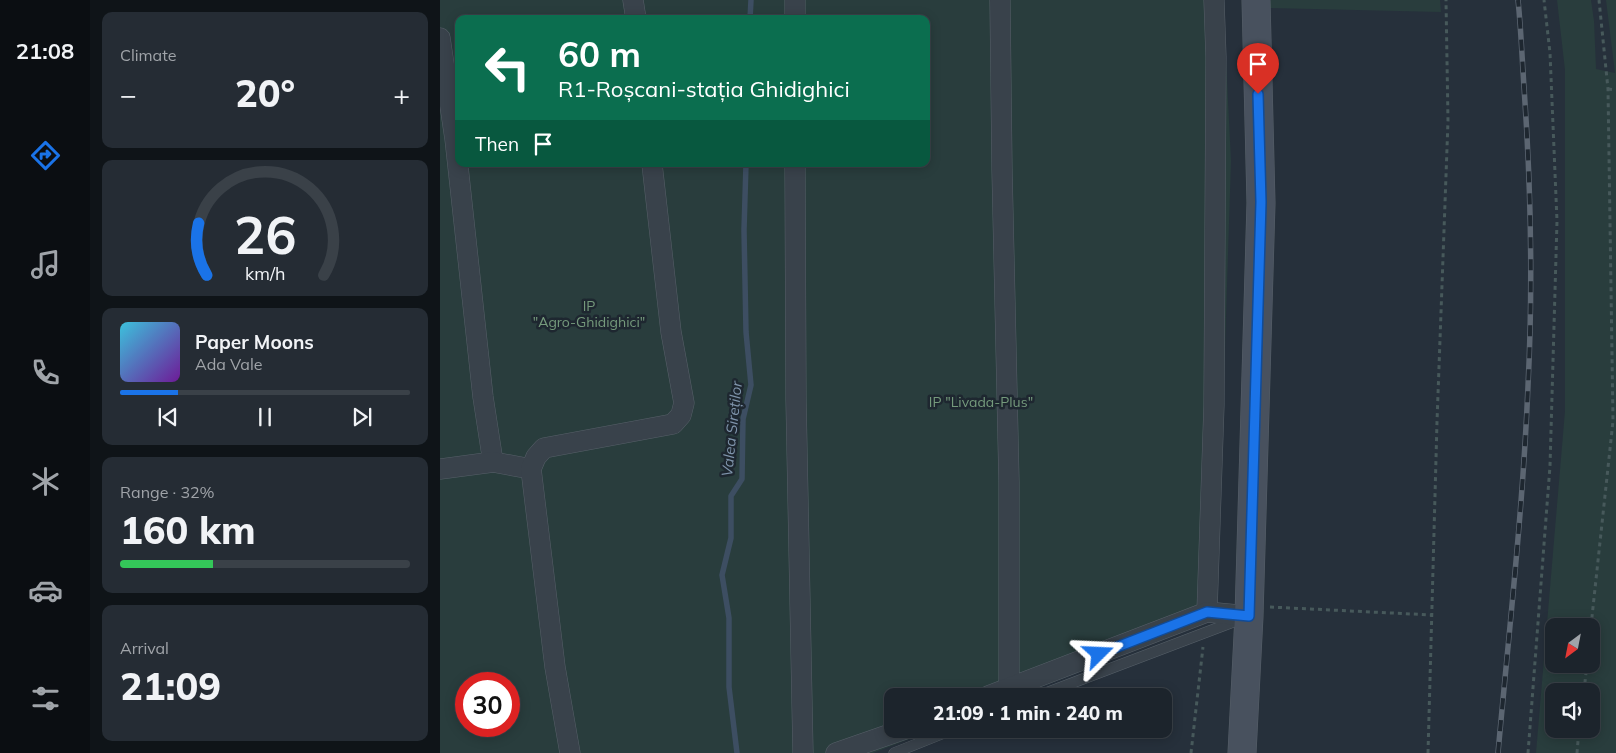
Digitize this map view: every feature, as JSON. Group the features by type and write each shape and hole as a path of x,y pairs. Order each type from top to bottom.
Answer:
{"street":[{"path":"633,0 635,15"},
{"path":"795,0 795,15"},
{"path":"1000,0 1009,482 1009,688 1207,612 1249,611"},
{"path":"1207,612 1214,376 1216,57 1214,0"},
{"path":"1242,753 1249,611 1261,202 1256,0"},
{"path":"440,38 455,139"},
{"path":"458,167 483,397 493,462"},
{"path":"570,753 555,667 531,469 536,457 544,448 673,424 681,415 684,403 671,332 652,167"},
{"path":"795,167 796,409 804,753"},
{"path":"440,469 493,462 531,469"},
{"path":"836,753 884,736"}],"lane":[{"path":"1059,688 1204,634 1249,611"},
{"path":"894,753 932,738"}],"path":[{"path":"1428,753 1448,121 1446,0"},
{"path":"1528,753 1550,466 1557,221 1550,53 1544,0"},
{"path":"1592,618 1615,422 1608,89 1599,0"},
{"path":"1608,89 1616,90"},
{"path":"1249,611 1432,615"},
{"path":"1191,753 1204,634"},
{"path":"1577,753 1578,738"}],"green space":[{"name":"IP \"Livada-Plus\"","path":"440,0 1223,0 1231,161 1217,599 1214,619 1038,688 884,688 884,738 912,738 873,753 440,753"},
{"path":"1271,0 1440,0 1441,12 1269,8"},
{"path":"1557,0 1591,0 1596,69 1615,73 1606,0 1616,0 1616,753 1536,753 1545,647 1545,673 1600,673 1600,618 1547,618 1565,411 1565,70"}],"waterway":[{"name":"Valea Sireților","path":"750,15 751,0"},
{"name":"Valea Sireților","path":"737,753 729,687 729,618 722,575 731,538 731,496 742,479 743,419 751,385 746,332 744,230 746,167"}],"railway":[{"path":"1498,753 1519,524 1530,349 1530,199 1518,0"}],"route":[{"path":"1099,654 1207,612 1249,616 1261,202 1258,94"}],"park label":[{"name":"IP \"Agro-Ghidighici\"","path":"589,314"}]}
